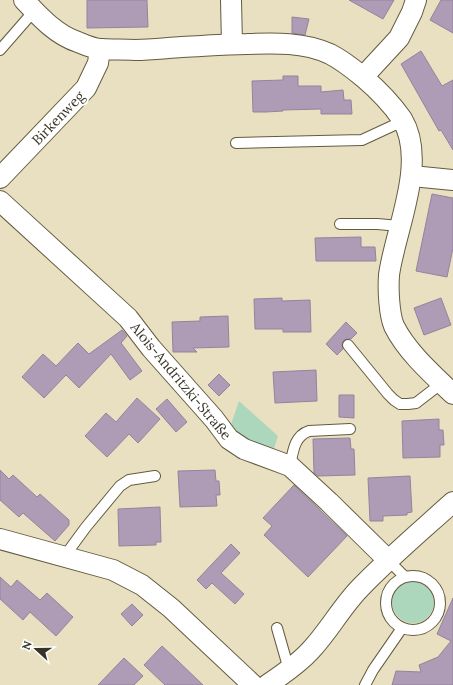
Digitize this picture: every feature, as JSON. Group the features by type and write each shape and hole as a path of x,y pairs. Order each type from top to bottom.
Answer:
{"street":[{"path":"231,0 232,44"},
{"path":"363,77 399,38 412,12 416,0"},
{"path":"29,5 49,25 63,35 76,42 100,49 148,50 261,43 290,44 314,48 344,62 379,91 403,121 409,137 411,149 412,176 388,284 394,325 413,355 447,389"},
{"name":"Birkenweg","path":"0,178 86,88 98,63 100,49"},
{"path":"412,176 453,180"},
{"name":"Alois-Andritzki-Straße","path":"0,201 128,318 151,348 214,419 229,439 244,449 290,466 330,502 388,560"},
{"path":"267,685 289,670 309,652 322,638 360,588 388,560 453,502"},
{"path":"0,539 113,570 142,585 171,608 253,685"}],"lane":[{"path":"0,50 29,5"},
{"path":"236,143 362,140 403,121"},
{"path":"340,224 378,224 400,226"},
{"path":"348,345 388,394 400,404 416,403 447,389"},
{"path":"290,466 293,448 298,438 304,433 309,431 350,429"},
{"path":"64,556 120,486 129,480 155,476"},
{"path":"388,560 404,576"},
{"path":"404,576 421,576 429,580 435,587 439,595 439,612 428,626 411,630 402,628 394,623 388,616 385,606 389,588 404,576"},
{"path":"277,628 289,670"},
{"path":"365,685 373,670 402,628"}],"green space":[{"path":"239,401 278,436 273,452 253,448 229,430"},
{"path":"409,581 417,581 425,584 431,590 434,602 431,614 425,620 417,623 409,623 401,620 395,614 392,606 392,598 395,590 401,584"}],"building":[{"path":"87,0 147,0 148,27 87,28"},
{"path":"349,0 394,0 383,19"},
{"path":"441,0 453,0 453,33 430,20"},
{"path":"292,17 309,19 305,35 292,33"},
{"path":"421,51 442,86 453,80 453,150 441,130 439,131 401,64"},
{"path":"283,76 298,76 298,86 321,86 321,92 343,90 344,100 351,100 352,114 321,114 321,109 253,112 252,81 283,80"},
{"path":"432,194 453,198 453,248 447,277 416,271"},
{"path":"361,237 361,247 375,247 376,261 316,261 315,238"},
{"path":"282,298 282,301 310,300 311,332 283,332 283,329 255,329 254,299"},
{"path":"441,298 451,325 424,335 414,308"},
{"path":"228,316 229,347 193,348 197,352 173,352 172,322 200,321 200,317"},
{"path":"346,322 357,333 351,339 344,340 342,343 343,349 337,355 326,344"},
{"path":"122,330 127,336 121,343 142,371 130,380 111,354 79,388 66,375 44,398 22,377 43,354 56,366 78,343 89,354"},
{"path":"316,370 317,401 275,403 273,372"},
{"path":"219,374 230,385 219,396 208,385"},
{"path":"339,395 354,395 354,418 339,417"},
{"path":"137,398 160,419 138,443 129,434 107,457 85,436 106,413 116,422"},
{"path":"167,399 187,422 176,432 156,409"},
{"path":"439,419 439,430 443,430 444,445 440,445 440,457 403,458 402,421"},
{"path":"350,438 351,449 354,449 355,475 318,476 314,473 313,439"},
{"path":"0,470 9,479 13,475 37,497 40,494 69,520 69,525 55,541 23,513 19,517 0,500"},
{"path":"215,470 216,481 219,481 220,495 216,495 217,506 180,507 178,471"},
{"path":"410,476 412,512 407,513 407,515 383,516 383,521 370,521 368,478"},
{"path":"294,485 347,536 308,577 264,535 272,526 263,518"},
{"path":"160,507 161,542 156,542 156,545 119,546 118,509"},
{"path":"231,544 240,553 221,573 244,594 235,604 212,583 206,589 197,580"},
{"path":"0,577 11,587 17,580 40,600 47,593 73,617 56,636 30,612 23,620 0,599"},
{"path":"453,598 453,685 392,685 396,671 421,672 419,665 438,657 451,641 437,634"},
{"path":"132,604 143,615 132,626 121,614"},
{"path":"162,646 203,685 165,685 144,665"},
{"path":"124,658 143,676 134,685 98,685"}]}
